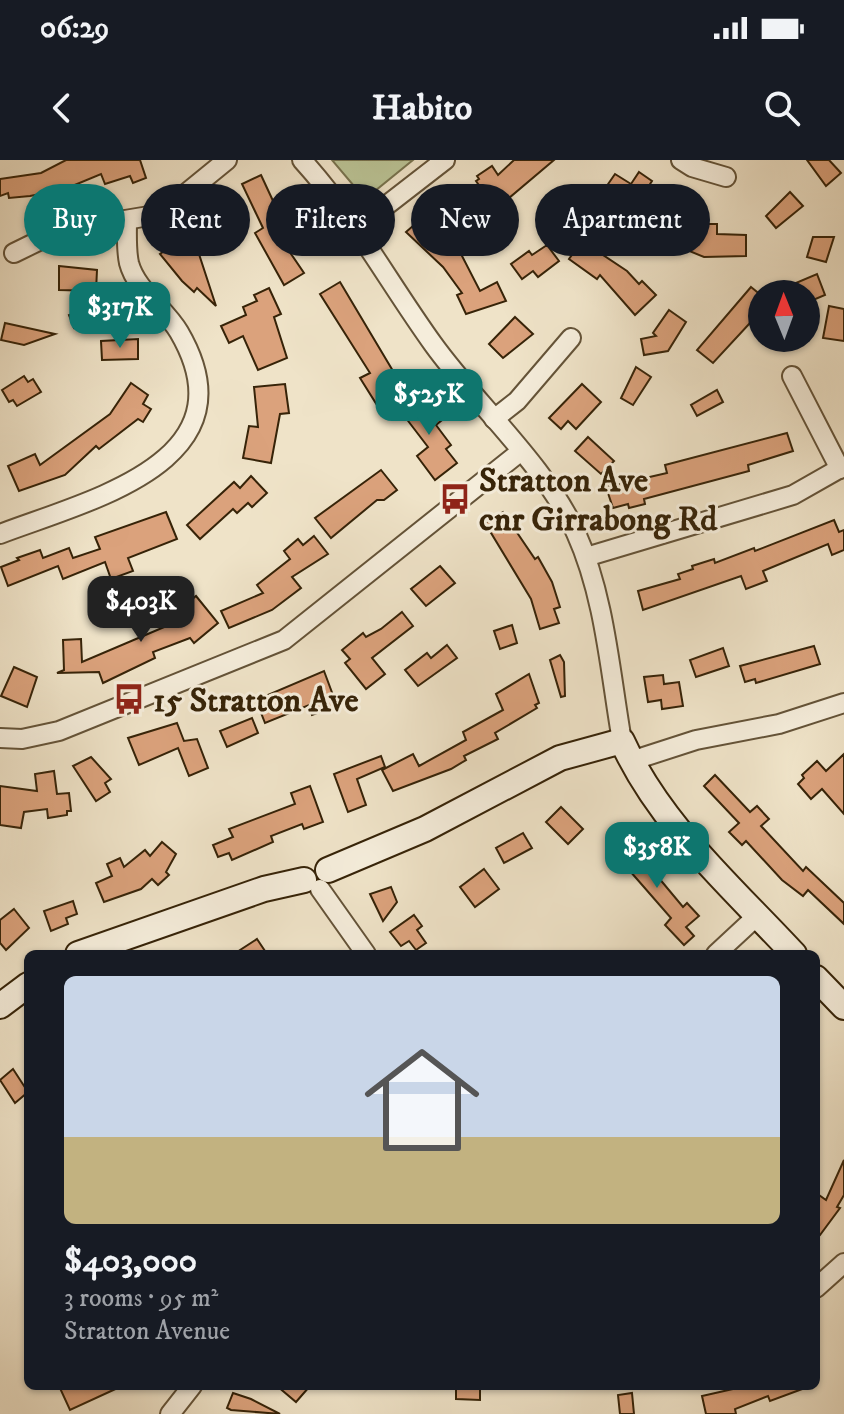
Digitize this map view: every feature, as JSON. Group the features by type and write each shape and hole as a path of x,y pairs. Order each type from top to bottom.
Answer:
{"street":[{"path":"14,253 59,231 127,220 163,210 227,160"},
{"path":"302,160 321,184"},
{"path":"395,199 445,160"},
{"path":"681,160 692,167 726,177"},
{"path":"0,534 138,479 170,455 193,422 199,403 195,364 177,328 133,273 127,220"},
{"path":"374,256 433,345 562,507 586,557 600,611 626,751 671,822 790,950"},
{"path":"494,419 517,401 571,338"},
{"path":"586,557 793,495 842,467 792,376"},
{"path":"0,738 22,739 59,731 284,640 520,452"},
{"path":"89,950 264,889 317,880 425,829 560,758 626,751 779,724 844,703"},
{"path":"317,880 363,950"},
{"path":"720,950 758,915"},
{"path":"820,982 844,1007"},
{"path":"0,1006 24,988"},
{"path":"820,1284 844,1263"},
{"path":"170,1414 189,1390"}],"green space":[{"path":"332,160 413,160 383,184 352,184"}],"building":[{"path":"66,160 140,160 146,178 133,183 130,176 105,184 101,174 77,184 24,184 24,197 9,198 8,193 0,196 0,179 41,173"},
{"path":"514,160 554,160 519,190 519,184 478,184 476,181 479,179 477,176 492,166 498,175"},
{"path":"807,160 829,160 841,173 826,186"},
{"path":"639,172 652,181 650,184 631,184"},
{"path":"615,174 631,184 608,184"},
{"path":"261,175 266,186 266,253 255,233 263,228 250,201 250,184 242,184"},
{"path":"790,192 803,206 776,228 766,216"},
{"path":"710,224 717,224 717,234 746,235 746,256 704,257 702,256 710,256"},
{"path":"813,237 834,237 826,262 807,257"},
{"path":"529,251 532,255 555,256 559,261 538,277 533,271 522,279 511,264"},
{"path":"162,256 199,256 216,306 197,288 194,292"},
{"path":"268,256 292,256 304,273 284,285"},
{"path":"431,256 462,256 480,291 497,282 506,301 466,314 457,295 462,293"},
{"path":"571,256 604,256 627,271 639,284 642,281 656,295 635,315 600,275 597,279 569,259"},
{"path":"59,266 97,270 96,291 59,290"},
{"path":"817,274 819,280 803,280"},
{"path":"340,282 393,371 386,376 396,393 377,405 360,378 370,373 320,294"},
{"path":"269,288 281,314 274,317 287,358 258,370 243,336 229,343 221,326 246,315 243,307 257,301 254,295"},
{"path":"748,290 748,325 713,363 697,350"},
{"path":"104,302 109,316 74,328 69,315"},
{"path":"829,306 844,309 844,341 823,338"},
{"path":"669,310 686,322 668,351 644,355 641,339 656,336 653,333"},
{"path":"515,317 533,334 503,358 489,344"},
{"path":"5,323 55,334 24,345 1,340"},
{"path":"138,339 138,359 102,360 101,341"},
{"path":"636,367 651,377 633,405 621,398"},
{"path":"24,376 28,382 33,379 41,392 17,406 13,400 9,402 2,390"},
{"path":"131,383 148,395 143,404 151,409 143,422 138,419 99,449 96,446 65,475 19,491 8,466 35,454 40,465 110,414"},
{"path":"285,384 289,413 280,414 271,463 243,458 249,426 258,427 254,387"},
{"path":"582,384 601,402 576,429 568,421 561,429 549,418"},
{"path":"717,390 723,402 697,416 691,405"},
{"path":"417,395 441,421 436,425 451,445 446,449 457,463 435,480 417,456 428,447 399,409"},
{"path":"787,433 793,451 748,465 749,471 644,499 645,504 613,508 606,487 667,473 665,465"},
{"path":"588,437 614,461 601,474 575,451"},
{"path":"381,470 397,490 384,500 377,500 331,538 315,518"},
{"path":"251,476 267,493 252,507 248,503 237,513 233,509 200,539 187,525 234,482 240,488"},
{"path":"166,512 177,539 128,558 133,571 111,579 105,562 63,579 58,566 8,586 1,567 19,560 17,558 40,550 43,558 69,548 73,558 100,549 95,537"},
{"path":"503,512 535,559 538,557 552,582 560,607 554,609 559,623 540,629 531,599 485,523"},
{"path":"834,520 839,532 844,530 844,550 832,555 828,544 763,571 767,581 746,589 741,576 643,610 638,591 680,579 678,574 693,569 692,566 714,559 715,563 754,548 755,551"},
{"path":"314,536 328,554 292,577 301,588 272,610 229,628 221,611 263,593 257,585 290,559 284,551 298,539 303,545"},
{"path":"440,566 455,583 426,606 411,589"},
{"path":"196,596 218,623 194,643 190,638 153,652 155,658 103,683 99,672 57,673 64,670 63,640 81,639 82,662 176,622 172,616"},
{"path":"402,612 413,626 372,658 385,674 366,689 345,663 350,659 342,650 363,633 366,637 381,629"},
{"path":"512,625 517,643 500,649 494,631"},
{"path":"447,645 457,658 418,686 405,670 427,653 431,658"},
{"path":"814,646 820,664 756,683 755,679 745,682 740,666"},
{"path":"723,648 729,666 696,677 690,660"},
{"path":"560,655 564,662 565,696 561,697 550,660"},
{"path":"14,667 37,677 27,707 1,696"},
{"path":"324,671 337,706 312,715 309,705 265,723 256,700"},
{"path":"529,674 539,703 535,705 537,708 495,733 498,739 464,756 466,760 451,769 393,791 382,770 413,754 419,766 466,740 463,732 503,710 496,694"},
{"path":"663,675 664,684 679,682 683,706 662,709 661,700 648,702 644,677"},
{"path":"252,718 258,733 227,747 220,731"},
{"path":"177,723 184,741 197,739 208,768 189,776 178,748 139,765 128,738"},
{"path":"844,754 844,814 822,789 811,799 798,784 804,778 802,775 817,761 826,771"},
{"path":"381,756 385,767 357,779 366,805 348,812 334,774"},
{"path":"91,757 111,779 105,783 110,792 96,801 73,766"},
{"path":"54,771 57,794 69,793 71,811 67,811 67,815 48,818 47,809 24,812 21,828 0,825 0,786 37,791 35,774"},
{"path":"715,775 750,812 757,806 769,819 761,826 803,871 806,867 844,903 844,924 808,890 803,896 782,880 746,841 742,845 729,832 739,823 704,786"},
{"path":"310,786 323,822 304,829 302,824 271,836 273,842 232,860 229,853 218,857 213,845 233,837 229,829 295,804 291,793"},
{"path":"561,807 583,829 568,844 546,822"},
{"path":"523,833 532,848 504,863 496,848"},
{"path":"623,835 683,907 687,903 699,916 686,927 694,936 684,945 665,925 671,918 609,847"},
{"path":"162,842 176,854 166,872 169,875 158,885 152,879 141,889 104,902 96,883 112,876 107,864 120,858 124,867 145,850 150,856"},
{"path":"484,869 499,889 475,907 460,887"},
{"path":"391,887 397,902 383,921 370,894"},
{"path":"73,901 77,914 66,918 68,924 51,931 44,911"},
{"path":"14,909 29,928 6,950 0,943 0,920"},
{"path":"414,915 422,926 417,930 426,943 416,950 409,941 401,946 390,932"},
{"path":"257,939 264,950 240,950"},
{"path":"13,1069 24,1086 24,1095 15,1103 0,1080"},
{"path":"844,1160 844,1195 837,1207 840,1208 820,1235 820,1196 826,1200"},
{"path":"61,1390 113,1390 70,1410"},
{"path":"282,1390 306,1390 296,1402"},
{"path":"456,1390 480,1390 480,1400 456,1399"},
{"path":"729,1390 800,1390 770,1401 768,1396 735,1409 736,1414 706,1414 702,1396"},
{"path":"233,1393 280,1414 231,1410 227,1408"},
{"path":"632,1393 634,1414 620,1414 618,1395"}],"place":[{"name":"Stratton Ave cnr Girrabong Rd","path":"455,499"},
{"name":"15 Stratton Ave","path":"129,699"}]}
